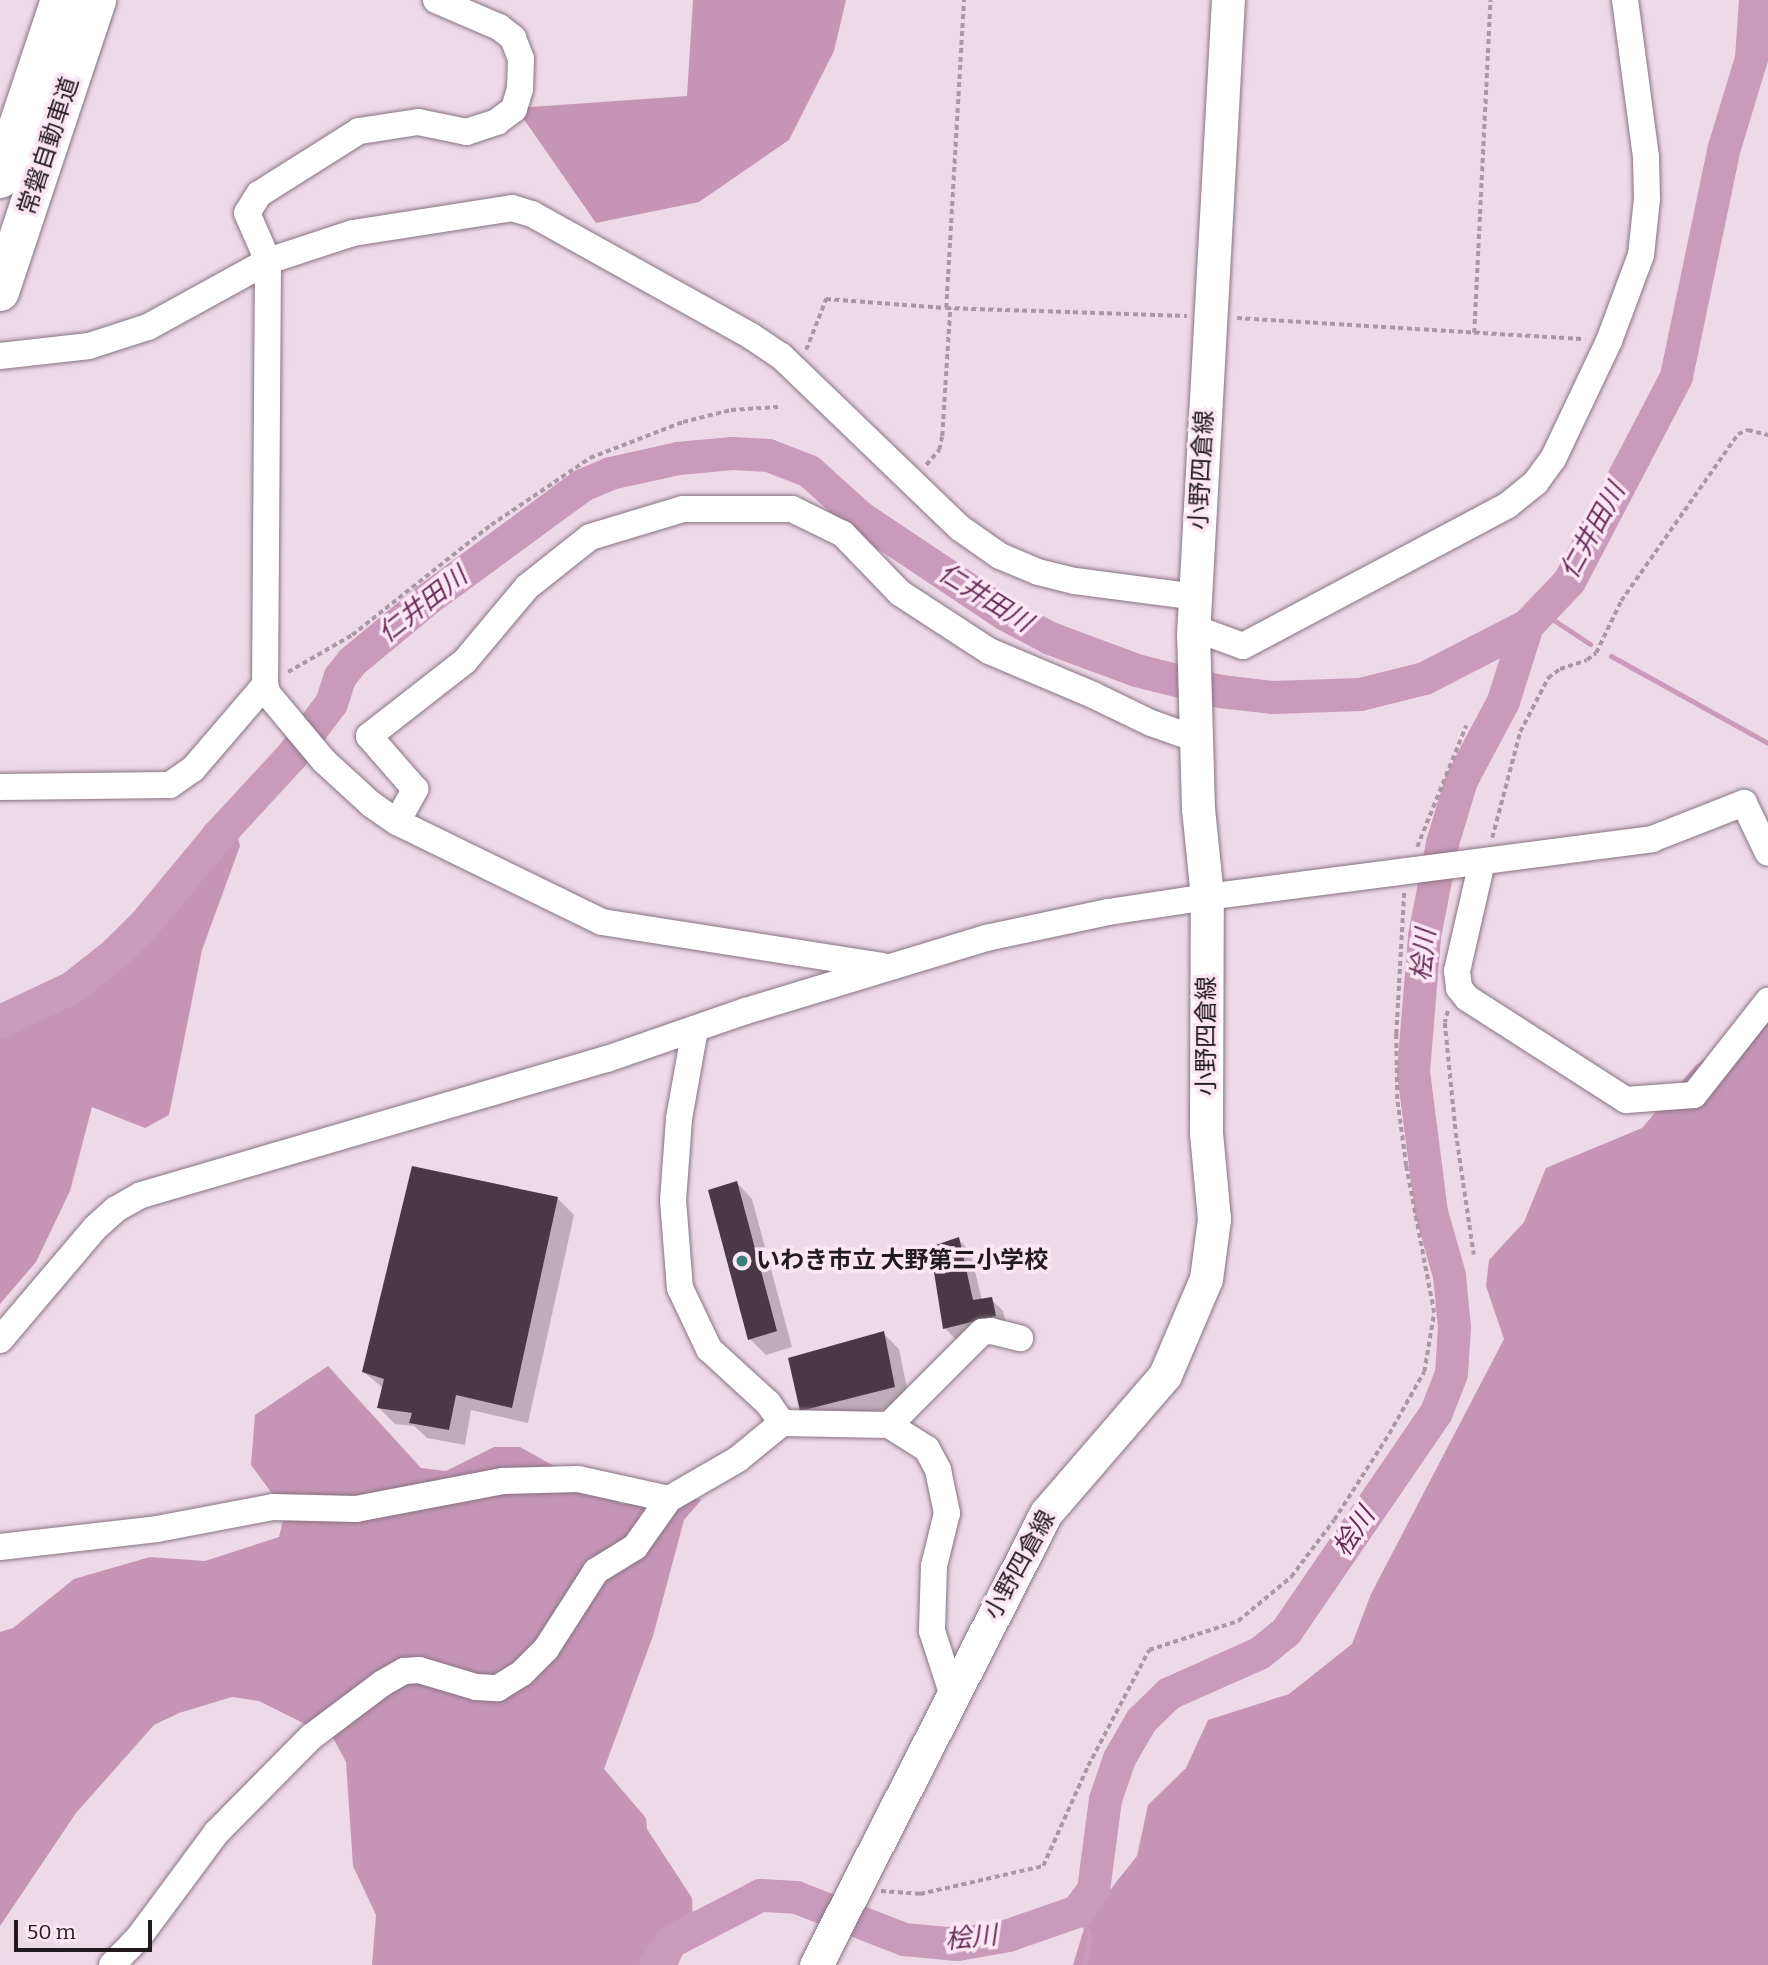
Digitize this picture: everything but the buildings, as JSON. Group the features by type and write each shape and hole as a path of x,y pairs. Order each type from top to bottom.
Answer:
{"highway":[{"name":"常磐自動車道","path":"0,292 63,50 61,0"},
{"name":"常磐自動車道","path":"0,179 63,50 97,0"}],"main road":[{"name":"小野四倉線","path":"816,1965 952,1693 1046,1513 1165,1375 1206,1279 1214,1219 1206,1132 1208,897 1198,809 1194,620 1228,0"}],"street":[{"path":"436,0 499,27 513,38 521,59 520,89 514,109 497,122 467,132 418,122 359,131 259,194 247,213 268,261 266,690 324,761 371,804 397,822 602,922 890,967"},
{"path":"0,357 89,345 148,327 268,261 353,233 512,208 532,214 751,336 798,371 960,528 1000,556 1038,572 1075,581 1194,620 1243,646 1508,505 1536,482 1553,459 1609,341 1642,255 1647,199 1646,157 1625,0"},
{"path":"397,822 415,789 369,736 465,661 527,587 590,537 684,509 792,509 844,534 900,593 989,651 1151,723 1196,739"},
{"path":"0,787 170,785 193,769 266,690"},
{"path":"0,1340 95,1228 116,1209 141,1195 607,1059 986,938 1108,912 1208,897 1652,839 1744,803 1768,853"},
{"path":"1482,862 1457,971 1460,988 1467,998 1626,1100 1694,1095 1768,1001"},
{"path":"695,1029 679,1119 673,1200 680,1288 709,1349 768,1403 782,1423"},
{"path":"889,1425 982,1332 991,1331 1020,1338"},
{"path":"112,1965 139,1937 217,1832 311,1737 383,1683 404,1671 419,1670 476,1687 498,1688 522,1673 546,1649 596,1572 635,1547 669,1499 738,1459 782,1423 889,1425 927,1449 938,1470 947,1513 934,1566 932,1631 952,1693"},
{"path":"0,1547 157,1529 273,1507 356,1509 503,1481 578,1479 669,1499"}],"path":[{"path":"911,478 939,450 964,0"},
{"path":"1474,333 1490,0"},
{"path":"798,371 826,299 948,308 1209,317 1609,341"},
{"path":"266,690 352,635 491,525 590,458 683,422 731,410 778,407"},
{"path":"1482,862 1498,822 1520,732 1548,678 1596,653 1620,601 1738,434 1748,430 1768,435"},
{"path":"850,1895 920,1894 1043,1866 1088,1766 1149,1650 1238,1621 1291,1577 1382,1445 1424,1372 1434,1313 1406,1166 1397,1099 1398,973 1406,872 1466,726"},
{"path":"1448,1010 1445,1023 1449,1064 1474,1255"}],"shaded area":[{"path":"693,0 846,0 834,51 789,140 699,202 596,223 516,108 687,96"},
{"path":"232,817 240,846 202,950 169,1115 145,1128 92,1107 70,1191 36,1262 0,1304 0,1034 71,989 163,893 206,824"},
{"path":"1768,1012 1768,1965 1073,1965 1087,1919 1137,1856 1148,1805 1186,1768 1208,1720 1289,1694 1352,1644 1371,1594 1504,1339 1486,1286 1489,1260 1524,1222 1546,1168 1642,1128 1695,1066"},
{"path":"328,1366 421,1468 446,1471 494,1447 520,1447 622,1504 702,1499 684,1520 653,1636 604,1769 646,1818 647,1829 692,1898 693,1926 678,1965 372,1965 376,1915 353,1866 346,1762 333,1738 259,1701 232,1697 179,1713 154,1725 76,1813 0,1926 0,1632 13,1628 74,1579 150,1557 205,1561 279,1537 285,1511 251,1465 255,1415"}],"waterway":[{"name":"仁井田川","path":"0,1021 72,987 115,953 145,923 218,835 291,756 331,703 340,676 352,661 427,599 582,485 610,473 678,458 732,453 768,455 809,471 860,517 1005,614 1050,638 1136,670 1220,691 1273,697 1360,694 1424,678 1527,625 1569,581 1676,376 1724,147 1751,58 1755,0"},
{"path":"1540,611 1590,644"},
{"name":"桧川","path":"655,1965 671,1941 760,1895 796,1897 904,1939 957,1944 1008,1935 1077,1911 1093,1890 1105,1799 1119,1758 1141,1720 1169,1693 1259,1653 1286,1631 1436,1412 1451,1373 1454,1327 1449,1275 1431,1212 1413,1071 1424,936 1442,843 1461,780 1503,701 1527,625"},
{"path":"1611,656 1768,743"},
{"path":"1077,1911 1090,1937 1084,1965"}],"place":[{"name":"いわき市立 大野第二小学校","path":"742,1261"}]}
